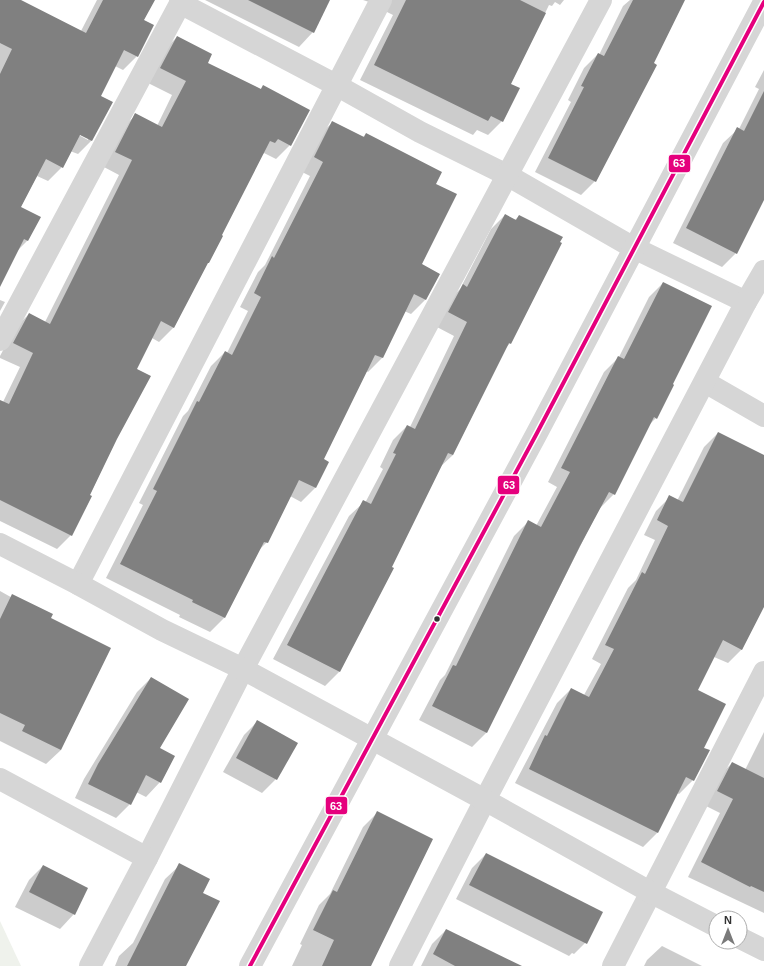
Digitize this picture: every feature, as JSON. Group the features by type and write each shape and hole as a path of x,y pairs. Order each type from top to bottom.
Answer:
{"street":[{"path":"78,584 381,0"},
{"path":"90,966 147,858 243,669 601,0"},
{"path":"0,340 181,1 420,132 507,175 634,248 746,302"},
{"path":"250,966 533,440 764,2"},
{"path":"400,966 485,800 746,302 764,271"},
{"path":"704,382 764,416"},
{"path":"0,544 78,584 162,630 243,669 485,800 652,893 708,922"},
{"path":"613,966 652,893 764,672"},
{"path":"0,779 147,858"},
{"path":"748,942 764,950"}],"shaded area":[{"path":"0,921 21,966 0,966"}],"building":[{"path":"0,0 21,0 86,33 103,0 155,0 144,20 154,25 138,57 124,50 101,96 113,102 92,141 80,135 63,168 46,159 21,207 41,217 28,241 24,239 0,287 0,74 12,49 0,43"},
{"path":"248,0 330,0 314,33"},
{"path":"406,0 520,0 546,13 511,84 520,88 503,122 491,116 488,121 374,65"},
{"path":"633,0 685,0 654,63 657,65 596,182 548,158 584,87 581,86 598,53 604,56"},
{"path":"177,36 212,54 208,63 261,89 263,85 310,110 291,146 278,139 275,143 270,141 222,235 223,236 174,328 161,321 137,369 151,376 117,439 90,495 92,496 72,536 0,500 0,400 9,404 33,353 13,343 29,313 50,324 132,160 115,152 135,113 162,127 186,81 160,68"},
{"path":"764,91 764,200 737,254 686,228 737,127 744,131"},
{"path":"332,121 364,137 366,133 442,172 436,184 457,194 422,264 440,274 426,300 414,294 383,358 375,355 324,459 329,462 316,488 299,480 268,543 264,542 225,618 192,602 193,600 120,564 157,491 153,489 197,401 199,402 225,351 232,355 261,297 254,293 272,256 274,258 323,162 314,157"},
{"path":"505,214 516,220 519,215 563,237 560,242 562,243 511,344 509,343 453,455 448,453 392,567 394,568 340,672 287,645 363,500 371,504 396,454 393,453 407,425 415,429 467,322 448,312 463,284 467,287"},
{"path":"663,282 712,306 657,419 654,417 615,495 609,492 580,546 487,733 432,706 453,665 456,666 528,520 541,527 570,472 561,468 618,356 624,359"},
{"path":"718,432 764,455 764,607 742,650 723,640 698,690 726,704 704,748 710,750 694,781 686,777 658,833 529,769 545,735 547,736 571,688 589,697 614,649 605,645 642,572 645,574 668,526 657,520 669,495 683,502"},
{"path":"12,594 53,614 51,618 111,648 61,750 22,731 25,725 0,713 0,619"},
{"path":"151,677 189,699 160,748 175,756 161,783 146,775 131,805 88,784 98,764"},
{"path":"257,720 298,743 277,780 236,758"},
{"path":"732,762 764,778 764,892 751,886 750,887 701,862 733,799 717,791"},
{"path":"377,811 433,839 371,966 322,966 334,940 313,930 333,890 337,892"},
{"path":"486,853 603,912 587,944 469,885"},
{"path":"179,863 210,879 203,893 220,901 186,966 127,966"},
{"path":"43,865 88,888 75,915 29,892"},
{"path":"446,929 522,966 455,966 433,954"}],"transit line":[{"name":"63","path":"250,966 537,433 764,2"}]}
